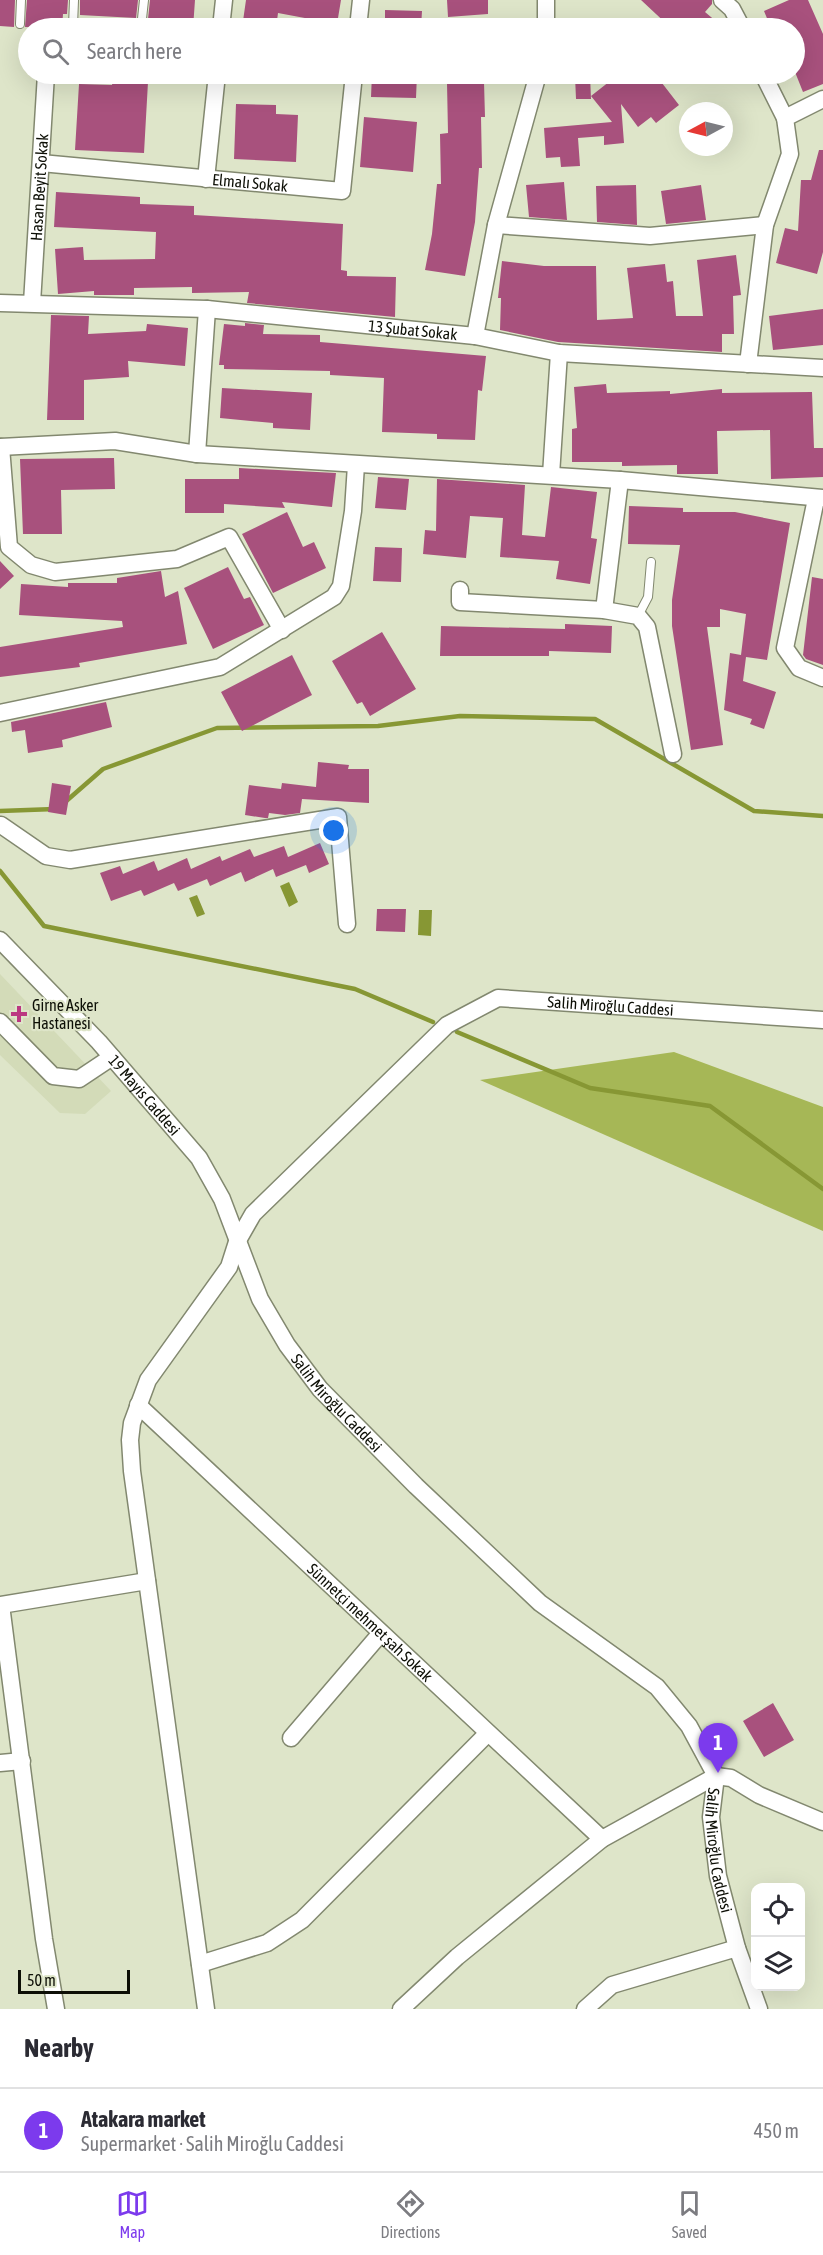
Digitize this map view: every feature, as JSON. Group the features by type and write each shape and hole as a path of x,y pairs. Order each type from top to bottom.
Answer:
{"street":[{"path":"222,18 224,0"},
{"path":"359,18 361,0"},
{"path":"546,0 546,18"},
{"path":"723,0 737,18"},
{"name":"Hasan Beyit Sokak","path":"32,303 45,84"},
{"path":"206,179 216,84"},
{"name":"Elmalı Sokak","path":"41,164 342,191 353,84"},
{"path":"475,336 496,225 535,84"},
{"path":"748,364 765,225 790,154 785,118 768,84"},
{"path":"785,118 823,99"},
{"path":"496,225 650,236 765,225"},
{"name":"13 Şubat Sokak","path":"0,303 207,309 475,336 559,353 823,368"},
{"path":"197,454 207,309"},
{"path":"550,475 559,353"},
{"path":"282,630 229,537 177,559 55,572 31,565 9,548 1,447 115,441 197,454 550,475 820,498 785,648 799,668 823,678"},
{"path":"0,713 220,667 334,597 341,586 353,511 356,465"},
{"path":"604,610 620,480"},
{"path":"460,590 460,602 604,610 638,616 647,627 674,753"},
{"path":"0,823 46,856 70,861 338,817 347,924"},
{"name":"19 Mayis Caddesi","path":"0,940 112,1057 199,1158 222,1199 237,1242"},
{"name":"Salih Miroğlu Caddesi","path":"759,2009 737,1948 718,1876 711,1817 716,1776 689,1726 657,1687 540,1603 416,1486 320,1389 287,1345 260,1299 237,1242 253,1214 447,1025 498,998 823,1020"},
{"path":"0,1022 53,1076 79,1078 112,1057"},
{"path":"206,2009 147,1581 130,1440 138,1405 148,1380 230,1267 237,1242"},
{"name":"Sünnetçi mehmet şah Sokak","path":"138,1405 602,1839"},
{"path":"56,2009 44,1939 1,1605 147,1581"},
{"path":"291,1738 381,1633"},
{"path":"200,1964 267,1942 302,1920 488,1733"},
{"path":"0,1763 22,1761"},
{"path":"401,2009 457,1957 602,1839 716,1776 731,1778 759,1795 823,1822"},
{"path":"585,2009 612,1985 737,1948"}],"lane":[{"path":"20,18 21,0"},
{"path":"73,18 74,0"},
{"path":"142,18 144,0"},
{"path":"638,616 648,597 651,562"}],"shaded area":[{"path":"289,882 298,902 289,907 280,886"},
{"path":"197,895 205,914 197,917 189,898"},
{"path":"419,910 432,910 431,936 418,935"},
{"name":"Girne Asker Hastanesi","path":"0,974 111,1091 85,1114 60,1113 0,1055"},
{"path":"674,1052 823,1107 823,1231 480,1080"}],"building":[{"path":"0,0 15,0 14,27 0,26"},
{"path":"27,0 68,0 67,14 63,14 63,18 26,18"},
{"path":"80,0 138,0 136,18 80,15"},
{"path":"150,0 195,0 194,18 148,18"},
{"path":"246,0 341,0 338,18 305,18 278,13 277,18 243,18"},
{"path":"447,0 488,0 488,14 448,17"},
{"path":"641,0 712,0 712,4 705,12 712,18 660,18"},
{"path":"789,0 808,0 823,34 823,84 803,92 800,84 805,84 805,18 767,18 764,11"},
{"path":"385,10 422,11 422,18 385,18"},
{"path":"79,84 148,84 144,153 75,150"},
{"path":"372,84 417,84 416,98 371,97"},
{"path":"447,84 484,84 485,117 481,117 482,168 479,168 475,222 465,276 425,270 432,234 437,184 441,184 440,134 448,133"},
{"path":"575,84 590,84 591,99 576,99"},
{"path":"606,84 663,84 679,105 656,123 651,117 638,127 621,104 624,143 604,145 604,136 578,138 580,166 561,167 560,157 546,158 544,128 612,122 591,96"},
{"path":"236,104 276,105 276,114 298,115 296,162 234,159"},
{"path":"364,117 417,122 413,172 360,167"},
{"path":"819,150 823,150 823,252 817,274 776,263 785,228 798,231 801,180 811,180"},
{"path":"564,182 567,220 529,217 526,185"},
{"path":"636,185 637,225 597,222 596,186"},
{"path":"701,185 706,220 666,224 661,191"},
{"path":"56,192 140,197 140,204 194,206 194,215 343,224 341,270 347,271 347,276 396,277 395,317 247,303 249,292 192,293 192,287 134,288 134,295 94,295 94,291 58,294 55,249 83,247 84,260 155,259 156,232 54,227"},
{"path":"736,255 741,295 733,296 734,334 722,334 722,352 558,342 500,330 501,298 498,298 502,261 544,266 596,266 597,320 633,318 627,268 665,264 667,282 673,281 676,316 703,316 697,260"},
{"path":"823,309 823,345 773,350 769,316"},
{"path":"51,315 89,316 88,334 146,331 147,324 188,328 185,366 128,361 129,377 84,380 84,420 47,420"},
{"path":"245,323 264,325 263,334 320,335 320,342 486,356 482,391 478,390 475,440 437,439 437,434 382,432 384,378 330,375 330,371 224,369 224,365 219,365 224,324 245,326"},
{"path":"606,384 607,393 670,391 670,394 722,389 722,393 812,392 814,448 823,448 823,477 771,479 770,430 717,431 718,474 677,474 677,465 622,466 622,462 572,462 572,429 577,428 574,387"},
{"path":"222,388 312,393 310,430 273,428 273,423 220,418"},
{"path":"114,458 115,489 61,490 62,534 23,534 20,459"},
{"path":"239,468 336,473 332,507 282,502 285,508 224,504 224,513 185,513 185,479 239,479"},
{"path":"378,477 409,479 406,510 375,508"},
{"path":"437,479 525,485 522,535 545,537 551,487 597,492 591,538 597,539 590,584 556,579 559,561 500,557 503,518 470,516 466,558 423,554 425,530 436,531"},
{"path":"629,506 683,508 683,512 735,512 790,523 767,660 746,657 743,681 776,692 764,729 750,724 752,719 724,710 730,653 741,655 746,614 720,609 720,627 707,627 723,745 691,750 672,626 672,600 680,545 628,544"},
{"path":"287,512 303,547 314,542 326,568 273,593 242,534"},
{"path":"375,547 402,548 401,582 373,581"},
{"path":"0,561 14,576 0,589"},
{"path":"228,567 244,599 250,597 264,625 213,649 184,588"},
{"path":"161,571 165,597 178,591 187,644 79,663 80,667 0,677 0,647 123,627 122,621 19,615 21,584 68,587 68,583 117,583 117,578"},
{"path":"812,577 823,579 823,665 806,659 803,655"},
{"path":"565,624 612,626 611,653 549,651 549,656 440,656 441,626 565,629"},
{"path":"382,632 416,689 370,716 362,702 357,704 332,661"},
{"path":"292,655 312,695 242,731 221,692"},
{"path":"106,702 112,727 62,740 63,747 28,753 25,730 12,732 11,722"},
{"path":"318,762 349,765 348,769 369,769 369,803 302,799 300,813 285,815 269,813 268,818 245,815 249,785 281,789 282,783 316,787"},
{"path":"52,783 71,786 66,815 48,812"},
{"path":"320,843 329,864 309,873 306,865 276,877 273,869 245,882 241,872 210,886 207,879 178,891 174,883 144,896 141,890 111,901 100,873 120,866 123,874 154,861 158,871 187,858 191,869 220,856 222,861 250,849 254,857 284,846 288,857"},
{"path":"377,909 406,909 405,932 376,931"},
{"path":"773,1703 794,1740 764,1757 743,1721"}],"waterway":[{"path":"64,803 103,769 217,728 378,726 460,716 595,719 754,811 823,816"},
{"path":"0,811 55,809"},
{"path":"0,871 44,926 355,989 433,1022"},
{"path":"457,1032 590,1088 710,1106 823,1189"}],"place":[{"name":"Girne Asker Hastanesi","path":"19,1014"},
{"name":"Atakara market","path":"718,1773"}]}
